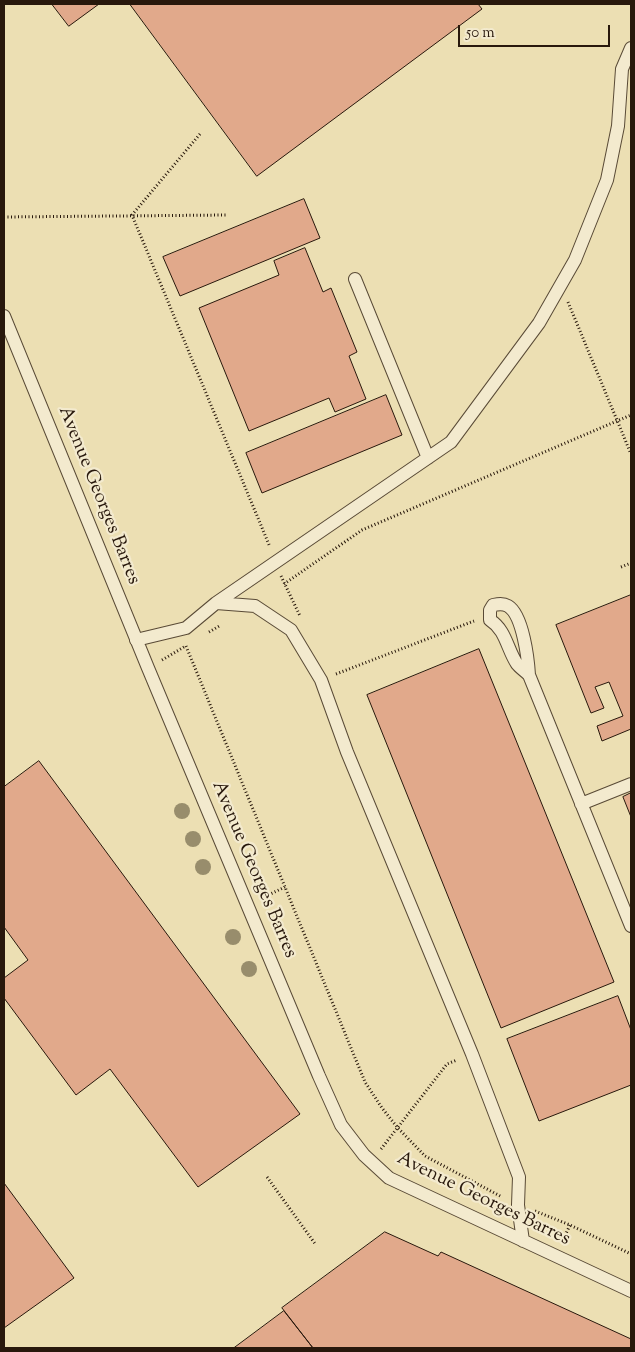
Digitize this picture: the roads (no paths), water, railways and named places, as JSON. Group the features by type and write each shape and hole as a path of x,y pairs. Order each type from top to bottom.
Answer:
{"lane":[{"path":"136,640 186,628 216,603 451,442 539,323 575,260 607,180 618,126 622,69 631,48"},
{"path":"354,279 428,458"},
{"name":"Avenue Georges Barres","path":"4,316 136,640 341,1124 370,1162 389,1178 631,1291"},
{"path":"216,603 255,606 291,630 321,680 347,752 472,1054 518,1176 518,1205 523,1241"},
{"path":"529,675 517,665 504,634 496,623 490,620 492,605 501,604 510,607 519,622 528,652 529,675 631,926"},
{"path":"581,804 631,784"}]}
